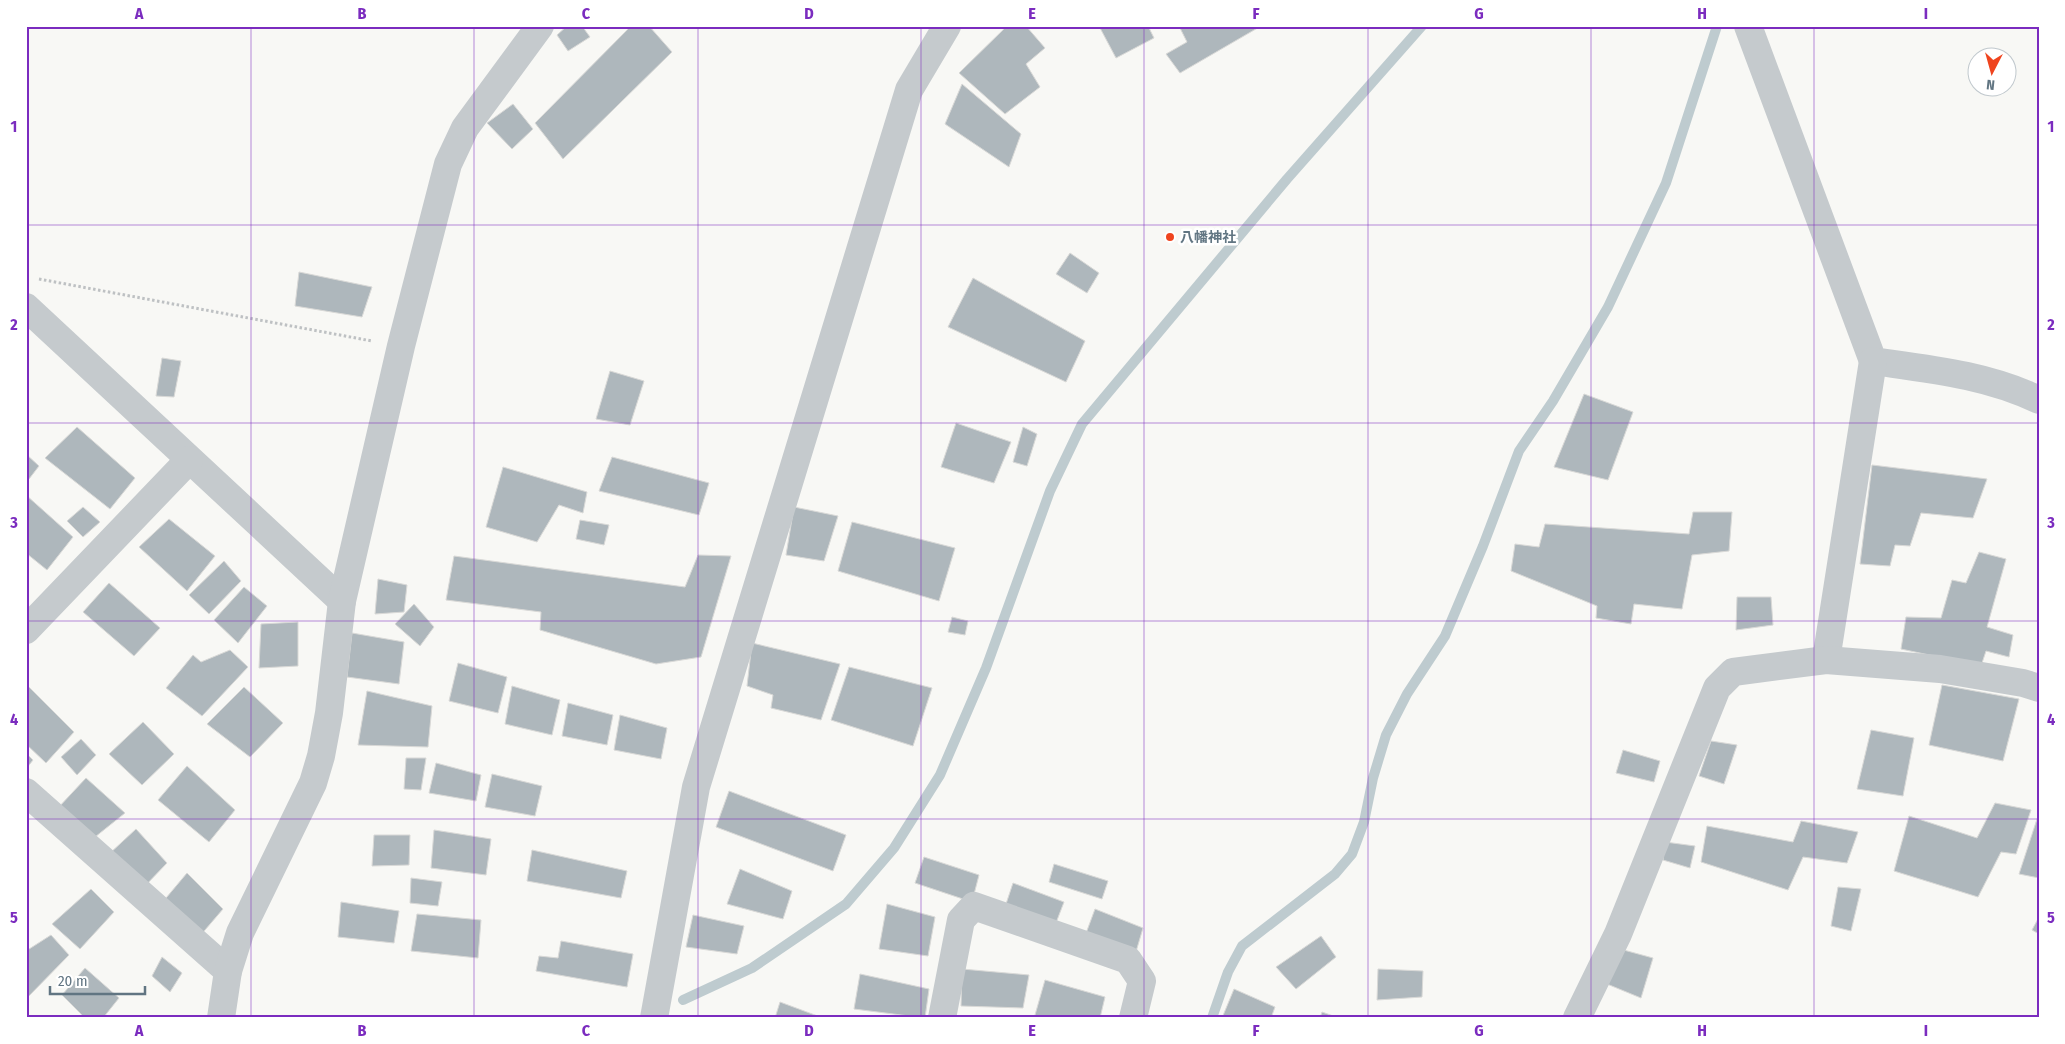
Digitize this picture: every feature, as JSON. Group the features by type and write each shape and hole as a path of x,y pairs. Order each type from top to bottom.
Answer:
{"street":[{"path":"221,1018 228,971 240,933 313,783 321,756 329,713 342,601 401,346 448,164 465,128 540,26"},
{"path":"654,1018 696,787 909,90 947,26"},
{"path":"1748,26 1873,361 1826,660"},
{"path":"26,308 342,601"},
{"path":"1873,361 1944,372 2016,389 2039,400"},
{"path":"26,630 189,460"},
{"path":"1577,1018 1618,934 1717,688 1733,672 1826,660 1940,669 2023,683 2039,688"},
{"path":"26,792 228,971"},
{"path":"942,1018 961,920 974,906 1128,960 1142,981 1133,1018"}],"path":[{"path":"36,278 401,346"}],"building":[{"path":"567,26 582,26 590,37 568,51 557,35"},
{"path":"631,26 649,26 672,52 563,159 535,123"},
{"path":"1007,26 1026,26 1045,48 1026,64 1040,87 1005,114 959,73"},
{"path":"1099,26 1148,26 1154,38 1116,58"},
{"path":"1179,26 1261,26 1180,73 1166,54 1187,42"},
{"path":"962,84 1021,134 1009,167 945,124"},
{"path":"513,104 533,129 512,149 487,123"},
{"path":"1070,253 1099,273 1087,293 1056,274"},
{"path":"299,272 372,287 362,317 295,306"},
{"path":"973,278 1085,341 1066,382 948,327"},
{"path":"162,358 181,361 174,397 156,396"},
{"path":"610,371 644,381 630,425 596,419"},
{"path":"1584,394 1633,412 1608,480 1554,467"},
{"path":"956,423 1011,442 994,483 941,467"},
{"path":"77,427 135,478 110,509 45,458"},
{"path":"1023,427 1037,434 1027,466 1013,462"},
{"path":"26,454 39,466 29,479 26,476"},
{"path":"612,457 709,483 699,515 599,491"},
{"path":"1872,465 1987,479 1973,518 1921,513 1910,546 1895,545 1890,566 1860,564"},
{"path":"503,467 587,492 583,513 559,505 537,542 486,527"},
{"path":"26,495 73,537 47,570 26,553"},
{"path":"83,507 100,522 83,537 67,521"},
{"path":"794,507 838,516 824,561 786,555"},
{"path":"1693,512 1732,512 1729,551 1692,555 1682,609 1634,604 1631,624 1596,618 1597,606 1511,571 1515,544 1539,547 1545,524 1689,534"},
{"path":"169,519 215,556 187,591 139,547"},
{"path":"580,520 609,525 604,545 576,539"},
{"path":"852,522 955,548 939,601 838,571"},
{"path":"1979,552 2006,559 1987,627 2013,635 2009,657 1986,651 1981,666 1901,649 1906,617 1941,618 1952,580 1966,583"},
{"path":"698,555 731,556 701,657 656,664 540,630 541,612 446,600 454,556 685,587"},
{"path":"224,561 241,581 209,614 189,595"},
{"path":"378,579 407,585 404,612 375,614"},
{"path":"109,583 160,628 134,656 83,612"},
{"path":"244,587 267,606 238,643 214,620"},
{"path":"1737,597 1771,597 1773,625 1736,630"},
{"path":"414,604 434,627 420,646 395,624"},
{"path":"952,617 968,621 965,635 948,632"},
{"path":"298,622 298,666 259,668 261,624"},
{"path":"352,633 404,642 399,684 347,677"},
{"path":"752,643 840,664 821,720 771,708 773,695 747,686"},
{"path":"230,650 248,667 202,716 166,688 193,655 201,662"},
{"path":"458,663 507,677 498,713 449,701"},
{"path":"849,667 932,688 913,746 831,720"},
{"path":"26,684 74,732 46,763 26,744"},
{"path":"1942,685 2019,699 2003,761 1929,745"},
{"path":"512,686 560,700 552,735 505,724"},
{"path":"244,687 283,723 250,757 207,724"},
{"path":"367,691 432,706 428,747 358,745"},
{"path":"568,703 613,715 607,745 562,736"},
{"path":"620,715 667,728 661,759 614,750"},
{"path":"143,722 174,754 142,785 109,754"},
{"path":"1871,730 1914,738 1903,796 1857,789"},
{"path":"81,739 96,755 77,775 61,757"},
{"path":"1711,741 1737,745 1724,784 1699,776"},
{"path":"1623,750 1660,761 1654,782 1616,773"},
{"path":"26,753 33,760 26,769"},
{"path":"406,758 426,758 421,790 404,789"},
{"path":"436,763 481,775 476,801 429,793"},
{"path":"187,766 235,810 209,842 158,800"},
{"path":"492,774 542,786 535,816 485,807"},
{"path":"86,778 125,813 90,841 57,809"},
{"path":"729,791 846,835 833,871 716,827"},
{"path":"1995,803 2031,810 2016,854 2001,852 1978,897 1894,871 1909,816 1977,838"},
{"path":"2039,813 2039,878 2019,874"},
{"path":"1801,821 1858,832 1847,863 1803,857 1788,890 1701,862 1707,826 1793,842"},
{"path":"136,829 167,863 143,888 108,855"},
{"path":"434,830 491,839 486,875 431,868"},
{"path":"374,835 410,835 409,865 372,866"},
{"path":"1665,842 1695,846 1690,868 1663,860"},
{"path":"532,850 627,871 621,898 527,881"},
{"path":"924,857 979,875 972,902 915,883"},
{"path":"1054,864 1108,881 1102,899 1049,882"},
{"path":"740,869 792,891 783,919 727,904"},
{"path":"187,873 223,909 199,937 161,904"},
{"path":"411,878 442,882 438,906 410,903"},
{"path":"1013,883 1064,902 1054,928 1004,910"},
{"path":"1838,887 1861,889 1851,931 1831,926"},
{"path":"91,889 114,912 80,949 52,924"},
{"path":"341,902 399,911 394,943 338,937"},
{"path":"887,904 935,917 928,956 879,949"},
{"path":"1095,909 1143,928 1135,955 1085,936"},
{"path":"417,914 481,920 478,958 411,951"},
{"path":"693,915 744,926 737,954 686,947"},
{"path":"2039,917 2039,934 2032,930"},
{"path":"51,935 69,955 26,999 26,951"},
{"path":"1321,936 1336,957 1296,989 1276,967"},
{"path":"561,941 633,954 627,987 536,971 539,956 558,958"},
{"path":"1620,949 1653,958 1641,998 1607,984"},
{"path":"162,957 182,973 170,992 152,976"},
{"path":"85,968 119,998 103,1018 85,1018 62,995"},
{"path":"962,969 1029,975 1023,1008 961,1006"},
{"path":"1378,969 1423,971 1422,997 1377,1000"},
{"path":"860,974 929,989 925,1018 854,1009"},
{"path":"1045,980 1105,997 1100,1018 1043,1018 1035,1015"},
{"path":"1234,989 1275,1007 1271,1018 1222,1018"},
{"path":"780,1002 823,1018 775,1018"},
{"path":"1322,1012 1339,1018 1320,1018"}],"waterway":[{"path":"683,1000 752,968 846,904 894,848 940,775 986,668 1050,491 1082,424 1287,179 1422,26"},
{"path":"1212,1018 1228,972 1242,946 1335,874 1352,854 1364,822 1373,778 1386,735 1407,694 1445,636 1483,546 1519,451 1553,401 1608,307 1666,183 1717,26"}],"place":[{"name":"八幡神社","path":"1170,237"}]}
